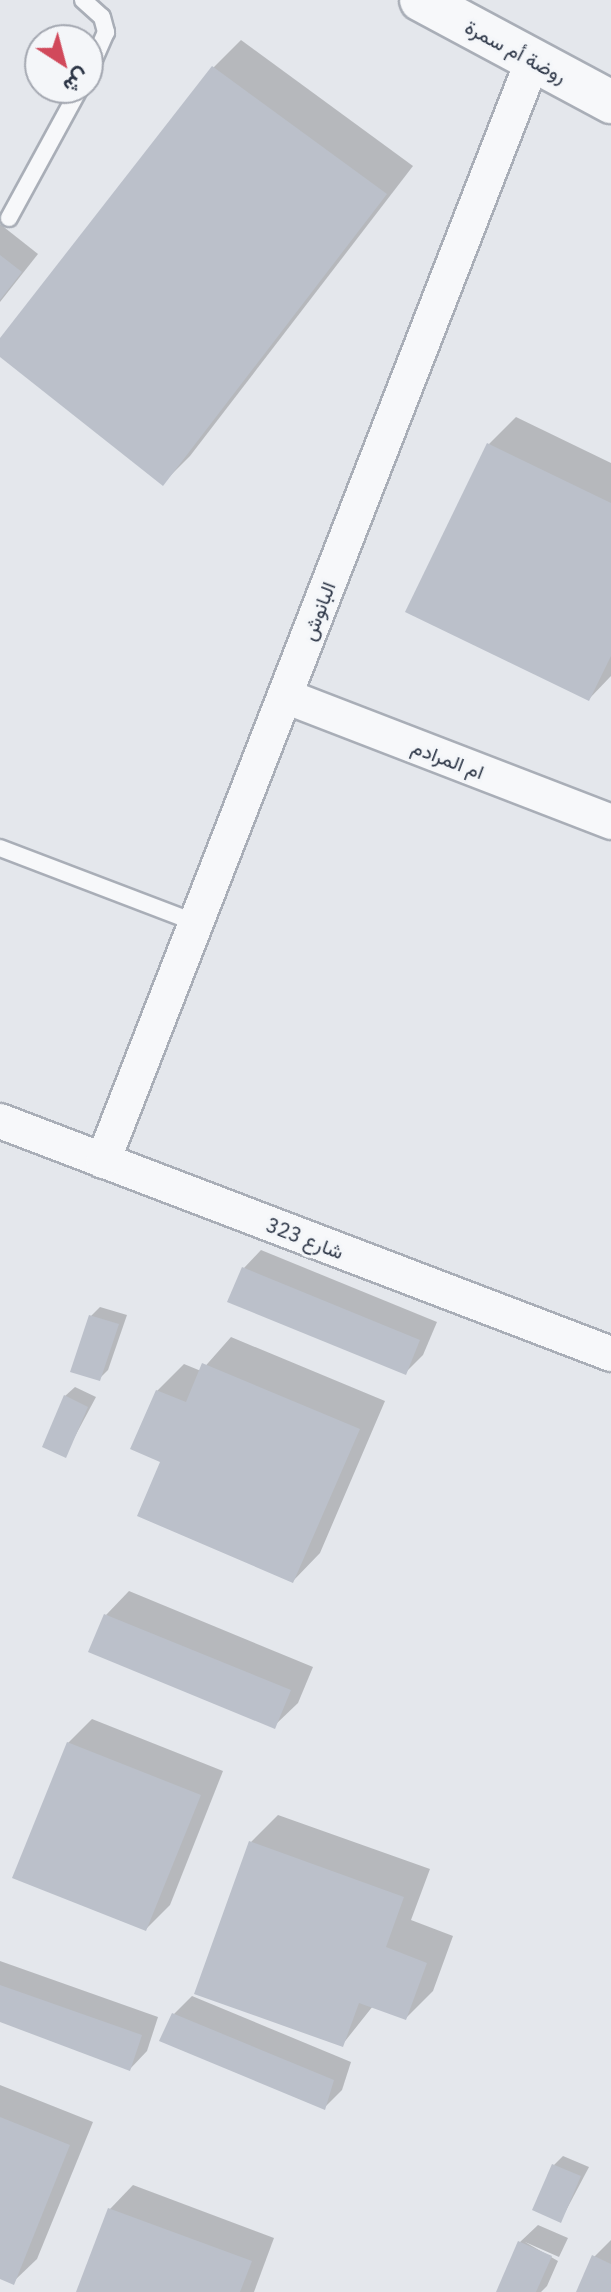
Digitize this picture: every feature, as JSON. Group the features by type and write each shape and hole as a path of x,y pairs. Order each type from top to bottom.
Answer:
{"street":[{"name":"روضة أم سمرة","path":"421,0 611,102"},
{"name":"البانوش","path":"103,1161 533,60"},
{"name":"ام المرادم","path":"285,696 611,822"},
{"name":"شارع 323","path":"0,1121 611,1354"}],"lane":[{"path":"83,0 102,17 104,24"},
{"path":"9,218 71,104"},
{"path":"0,848 196,923"}],"building":[{"path":"212,66 387,194 163,486 0,357 0,338"},
{"path":"0,255 22,272 0,300"},
{"path":"487,443 611,503 611,656 589,701 405,612"},
{"path":"242,1267 420,1340 406,1375 227,1302"},
{"path":"89,1315 119,1324 100,1381 70,1372"},
{"path":"202,1363 360,1429 293,1583 137,1516 160,1462 130,1449 156,1390 186,1402"},
{"path":"64,1395 88,1407 66,1458 42,1447"},
{"path":"104,1614 291,1690 275,1729 88,1652"},
{"path":"67,1742 201,1795 146,1931 12,1878"},
{"path":"249,1841 404,1897 386,1947 427,1963 406,2020 359,2003 343,2047 194,1994"},
{"path":"0,1985 142,2035 130,2071 0,2022"},
{"path":"172,2013 334,2080 325,2110 159,2041"},
{"path":"0,2117 70,2145 14,2285 0,2279"},
{"path":"552,2164 581,2176 561,2223 532,2210"},
{"path":"108,2208 252,2261 240,2292 76,2292"},
{"path":"518,2241 552,2256 536,2292 496,2292"},
{"path":"592,2255 611,2264 611,2292 576,2292"}]}
